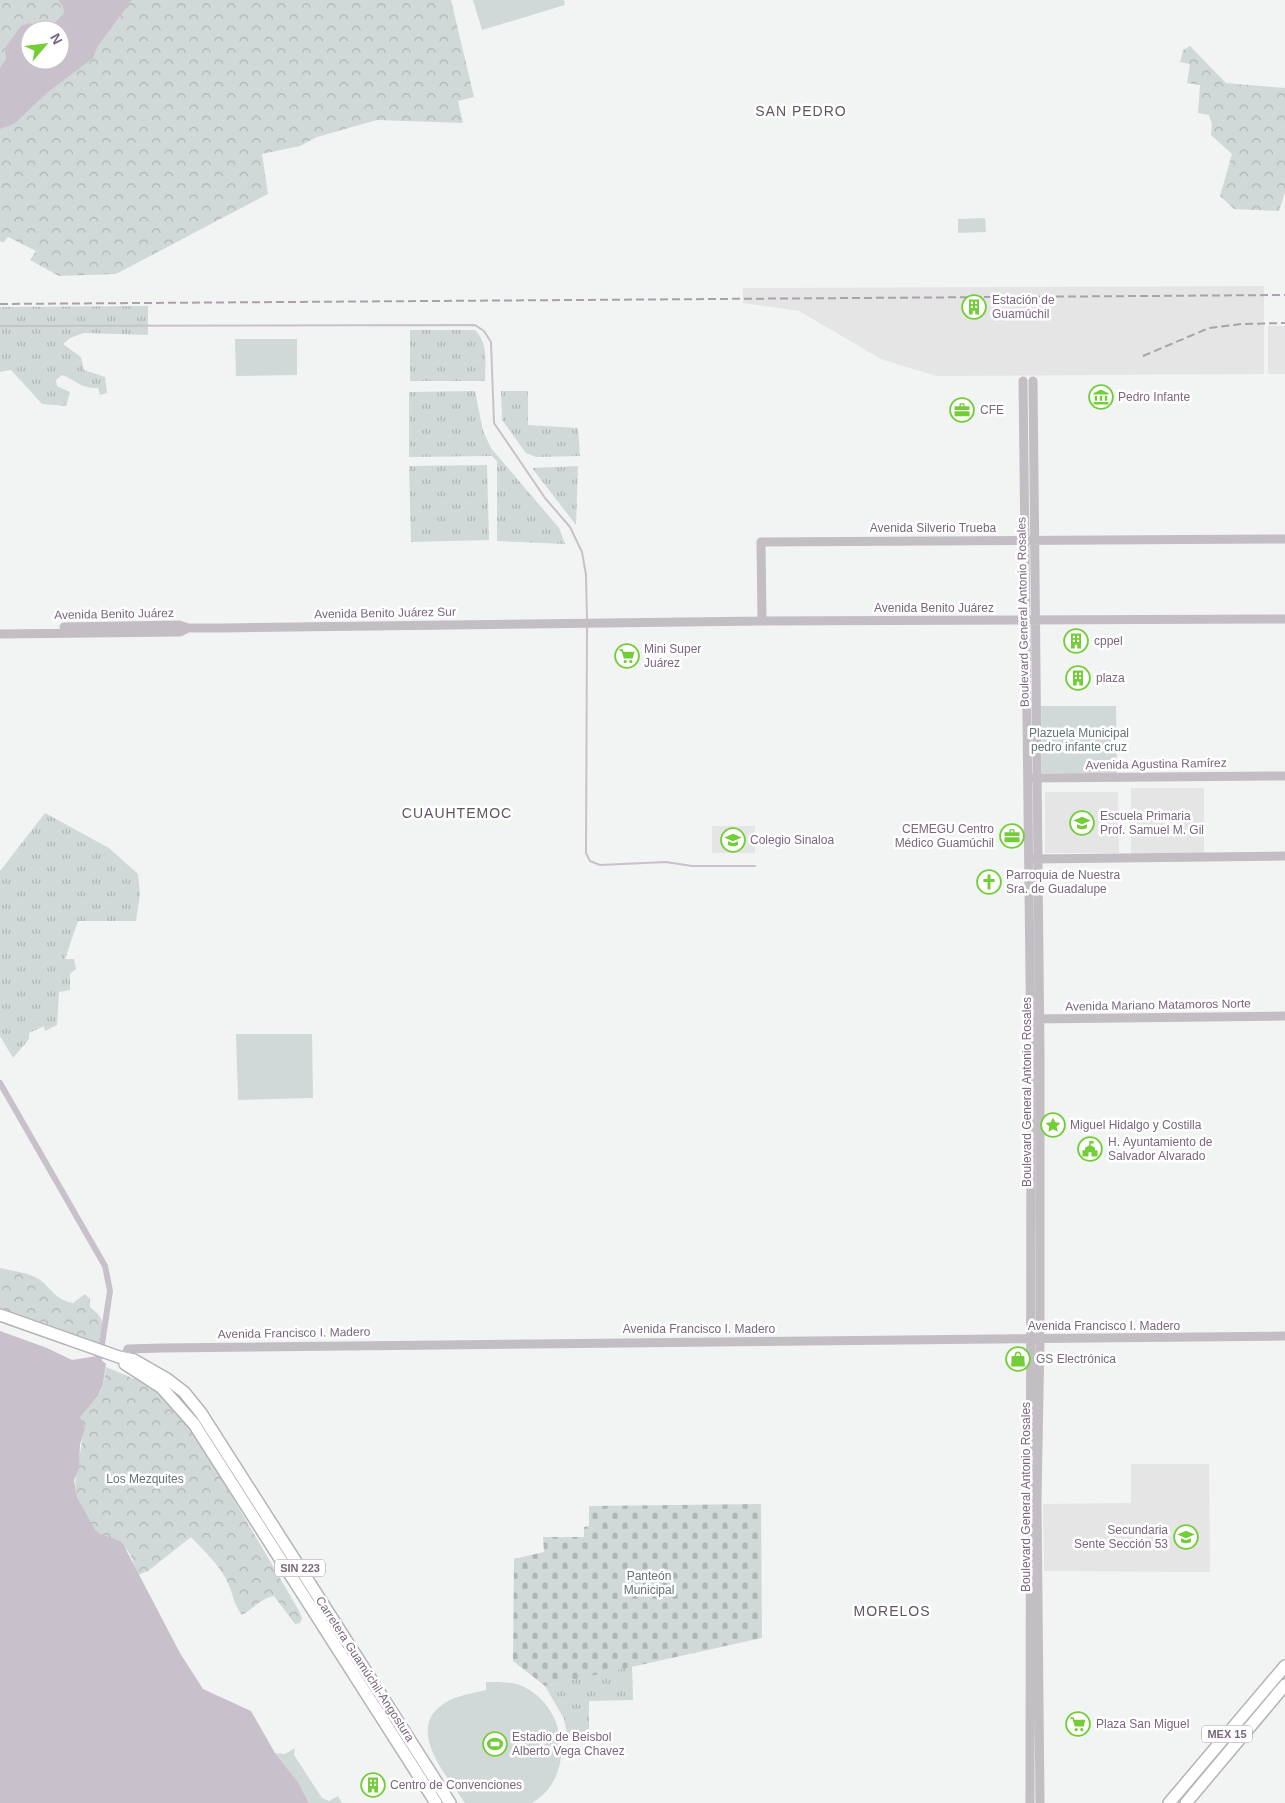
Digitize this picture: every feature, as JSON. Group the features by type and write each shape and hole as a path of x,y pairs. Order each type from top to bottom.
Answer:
{"main road":[{"name":"SIN 223","path":"0,1315 122,1359"},
{"name":"Carretera Guamúchil-Angostura","path":"122,1359 158,1373 184,1392 201,1413 450,1803"},
{"name":"Carretera Guamúchil-Angostura","path":"122,1359 151,1380 177,1403 194,1424 436,1803"},
{"path":"237,1492 248,1485"},
{"name":"MEX 15","path":"1169,1803 1285,1666"},
{"name":"MEX 15","path":"1186,1803 1285,1685"}],"street":[{"name":"Boulevard General Antonio Rosales","path":"1030,1803 1030,1339 1035,1019 1038,859 1036,620 1028,381 1025,540 1028,859 1035,1019 1040,1339 1037,1500 1040,1803"},
{"name":"Avenida Silverio Trueba","path":"762,621 761,542 1285,539"},
{"name":"Avenida Benito Juárez","path":"583,624 762,621 1285,619"},
{"name":"Avenida Benito Juárez Sur","path":"188,628 583,624"},
{"name":"Avenida Benito Juárez","path":"0,628 179,625 188,628"},
{"name":"Avenida Benito Juárez","path":"0,634 180,632 188,628"},
{"name":"Avenida Agustina Ramírez","path":"1028,778 1285,776"},
{"path":"1028,859 1285,856"},
{"name":"Avenida Mariano Matamoros Norte","path":"1035,1019 1285,1016"},
{"name":"Avenida Francisco I. Madero","path":"122,1359 128,1349 243,1346 1285,1336"}],"shaded area":[{"path":"58,0 132,0 97,47 93,58 48,92 14,124 0,129 0,68 6,59 5,48 20,27 20,70 70,70 70,20 57,20 64,13 63,6"},
{"path":"1264,286 1264,374 936,376 881,359 799,311 743,303 743,288"},
{"path":"1268,326 1285,326 1285,374 1268,374"},
{"path":"1131,788 1204,788 1204,853 1131,854"},
{"name":"Escuela Primaria Prof. Samuel M. Gil","path":"1045,792 1118,792 1119,853 1045,853"},
{"name":"Colegio Sinaloa","path":"712,826 755,826 755,853 712,853"},
{"path":"0,1331 47,1348 72,1360 97,1356 106,1364 103,1384 98,1396 80,1417 85,1428 80,1445 79,1468 74,1480 77,1497 95,1530 123,1544 180,1653 203,1689 251,1711 275,1753 298,1782 309,1803 0,1803"},
{"path":"1131,1464 1209,1464 1210,1572 1044,1571 1043,1504 1131,1503"}],"green space":[{"path":"0,0 451,0 474,97 458,101 463,123 377,120 317,137 300,146 262,154 268,194 116,274 59,276 30,260 36,251 8,237 3,243 0,241"},
{"path":"473,0 564,0 565,5 482,30"},
{"path":"1190,46 1226,83 1285,88 1285,192 1279,211 1234,209 1220,196 1232,154 1211,135 1212,124 1209,115 1198,113 1200,85 1187,83 1190,64 1180,62 1183,50"},
{"path":"985,218 986,232 958,233 958,219"},
{"path":"148,306 148,335 84,333 70,338 63,344 81,357 84,370 105,377 107,393 100,395 98,388 82,385 62,375 56,380 57,386 70,392 66,406 42,404 11,370 0,372 0,307"},
{"path":"410,330 475,330 484,347 486,360 485,381 410,381"},
{"path":"235,339 297,339 297,375 236,376"},
{"path":"475,391 483,431 491,448 559,528 565,544 497,541 497,461 492,456 409,457 409,392"},
{"path":"501,391 528,391 528,425 578,428 580,456 536,457 526,453 502,420"},
{"path":"487,465 489,540 411,542 409,466"},
{"path":"578,466 576,525 532,468"},
{"name":"Plazuela Municipal pedro infante cruz","path":"1041,706 1116,706 1117,773 1042,773"},
{"path":"45,813 109,848 138,874 140,894 136,921 78,921 65,959 74,959 76,969 70,974 70,990 59,992 57,1025 45,1031 44,1026 29,1033 29,1039 13,1058 0,1036 0,871"},
{"path":"236,1034 312,1034 313,1098 238,1100"},
{"path":"0,1268 35,1277 66,1301 73,1303 85,1294 90,1299 90,1307 101,1319 102,1327 99,1344 0,1309"},
{"name":"Los Mezquites","path":"106,1367 156,1388 185,1416 298,1609 302,1618 300,1623 295,1624 274,1596 261,1601 242,1615 221,1570 191,1537 148,1571 138,1575 127,1550 100,1535 93,1528 82,1509 76,1490 82,1437 80,1417 97,1398 104,1381"},
{"name":"Panteón Municipal","path":"761,1504 762,1638 545,1686 513,1661 514,1559 544,1552 543,1537 584,1537 584,1527 589,1526 589,1506"},
{"path":"632,1666 633,1700 589,1701 589,1739 568,1739 564,1719 545,1686"},
{"name":"Estadio de Beisbol Alberto Vega Chavez","path":"486,1682 513,1683 523,1686 541,1699 552,1713 561,1745 560,1762 555,1778 546,1792 532,1803 465,1803 439,1765 432,1751 428,1737 429,1724 435,1711 452,1699 486,1690"},
{"path":"295,1748 294,1755 322,1798 329,1801 338,1796 342,1803 309,1803 298,1782 275,1753 285,1754"}],"waterway":[{"path":"0,326 475,325 484,331 491,342 494,423 545,498 570,527 582,552 586,575 587,621"},
{"path":"587,625 586,853 590,861 600,865 666,862 692,866 755,866"},
{"path":"0,1083 105,1266 110,1291 100,1357"}],"railway":[{"path":"0,304 1285,295"},
{"path":"1143,356 1209,328 1242,324 1285,323"}],"place":[{"name":"Estación de Guamúchil","path":"974,307"},
{"name":"Pedro Infante","path":"1101,397"},
{"name":"CFE","path":"962,410"},
{"name":"cppel","path":"1076,641"},
{"name":"Mini Super Juárez","path":"627,656"},
{"name":"plaza","path":"1078,678"},
{"name":"Escuela Primaria Prof. Samuel M. Gil","path":"1082,823"},
{"name":"CEMEGU Centro Médico Guamúchil","path":"1012,836"},
{"name":"Colegio Sinaloa","path":"733,840"},
{"name":"Parroquia de Nuestra Sra. de Guadalupe","path":"989,882"},
{"name":"Miguel Hidalgo y Costilla","path":"1053,1125"},
{"name":"H. Ayuntamiento de Salvador Alvarado","path":"1090,1149"},
{"name":"GS Electrónica","path":"1018,1359"},
{"name":"Secundaria Sente Sección 53","path":"1186,1537"},
{"name":"Plaza San Miguel","path":"1078,1724"},
{"name":"Estadio de Beisbol Alberto Vega Chavez","path":"495,1744"},
{"name":"Centro de Convenciones","path":"373,1785"}],"district":[{"name":"SAN PEDRO","path":"801,111"},
{"name":"CUAUHTEMOC","path":"457,813"},
{"name":"MORELOS","path":"892,1611"}]}
